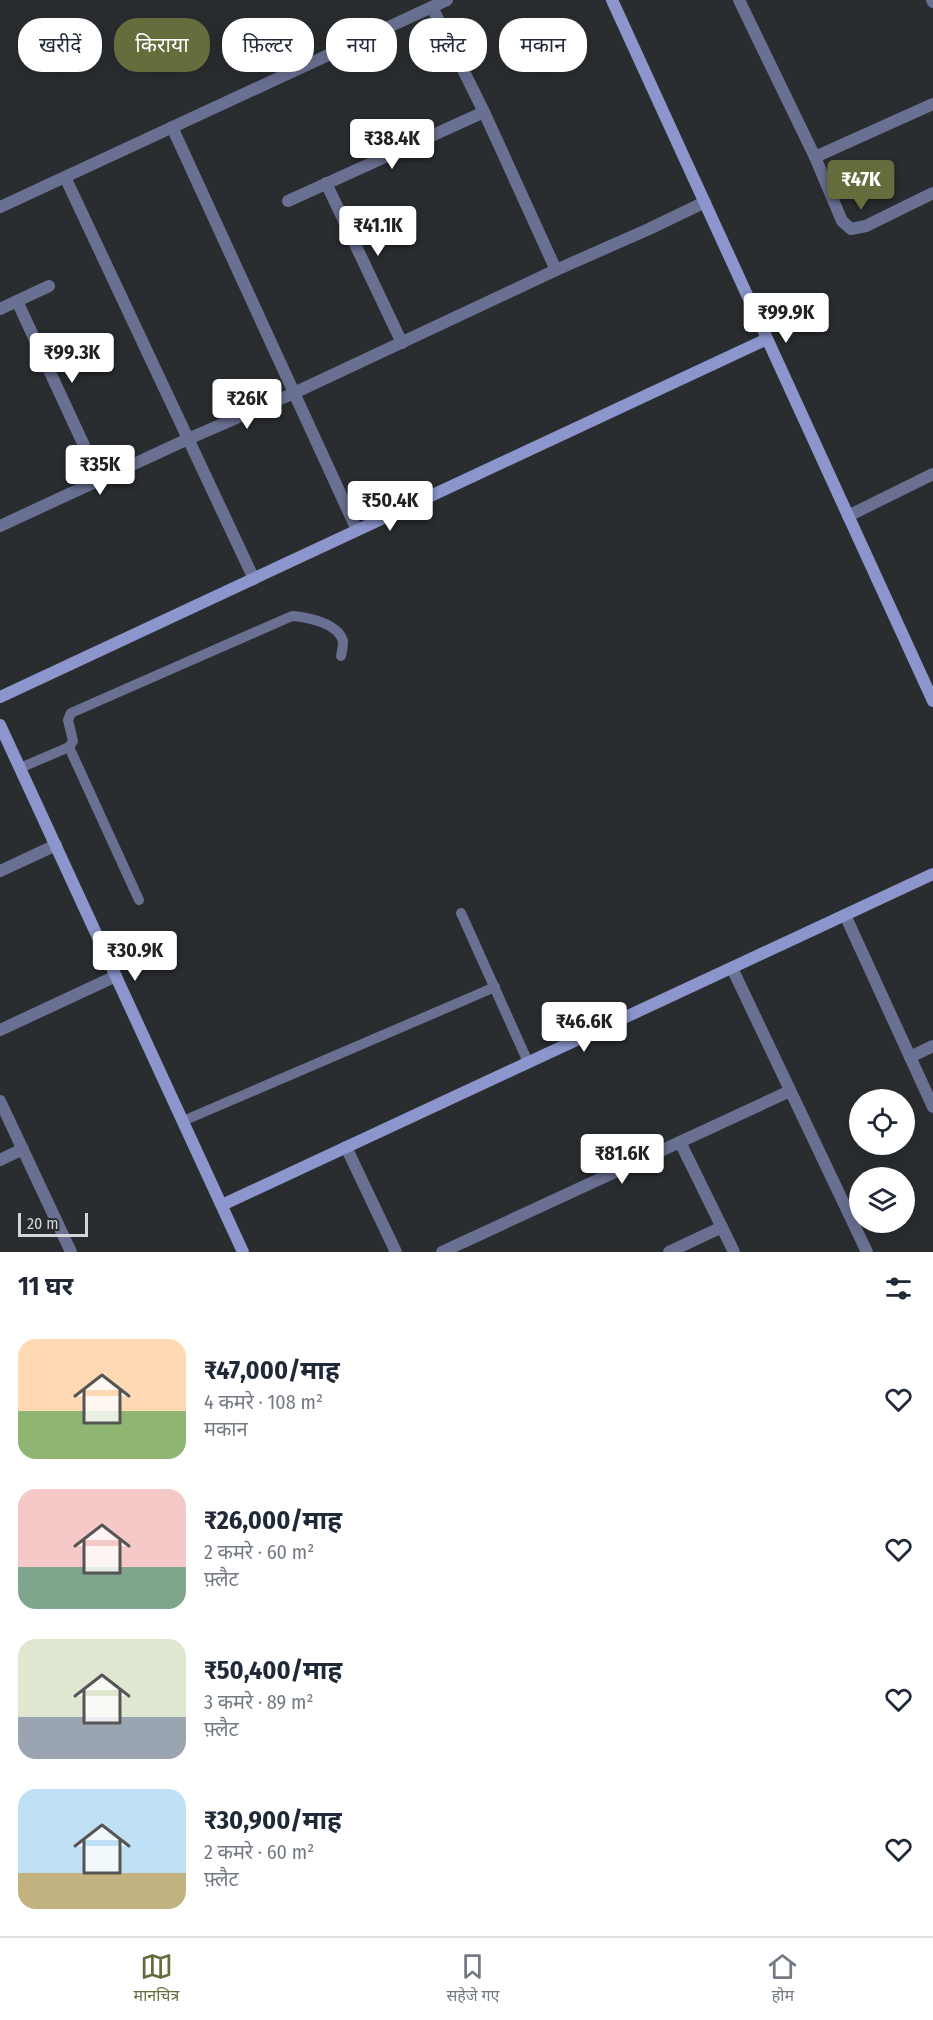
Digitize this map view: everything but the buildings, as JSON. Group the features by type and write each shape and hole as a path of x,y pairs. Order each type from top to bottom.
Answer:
{"street":[{"path":"0,207 447,0"},
{"path":"612,0 848,516 928,675 933,700"},
{"path":"739,0 815,157 842,221 850,229 866,226 933,193"},
{"path":"432,7 484,112 556,270"},
{"path":"815,157 933,104"},
{"path":"288,201 484,112"},
{"path":"172,127 357,531"},
{"path":"65,177 254,579"},
{"path":"326,183 402,343"},
{"path":"0,526 294,393 705,202"},
{"path":"0,309 49,286"},
{"path":"17,301 100,480"},
{"path":"0,697 767,339"},
{"path":"848,516 933,474"},
{"path":"0,725 243,1252"},
{"path":"0,872 56,845"},
{"path":"222,1205 933,874"},
{"path":"845,915 933,1107"},
{"path":"732,968 867,1252"},
{"path":"0,1030 116,976"},
{"path":"910,1057 933,1046"},
{"path":"442,1252 790,1091"},
{"path":"0,1101 71,1252"},
{"path":"680,1142 734,1252"},
{"path":"346,1147 396,1252"},
{"path":"0,1160 23,1149"},
{"path":"669,1252 722,1227"}],"lane":[{"path":"20,768 69,747 73,741 68,720 71,713 292,616 318,620 336,631 343,641 342,656"},
{"path":"69,747 139,900"},
{"path":"461,913 528,1062"},
{"path":"183,1120 495,987"}]}
